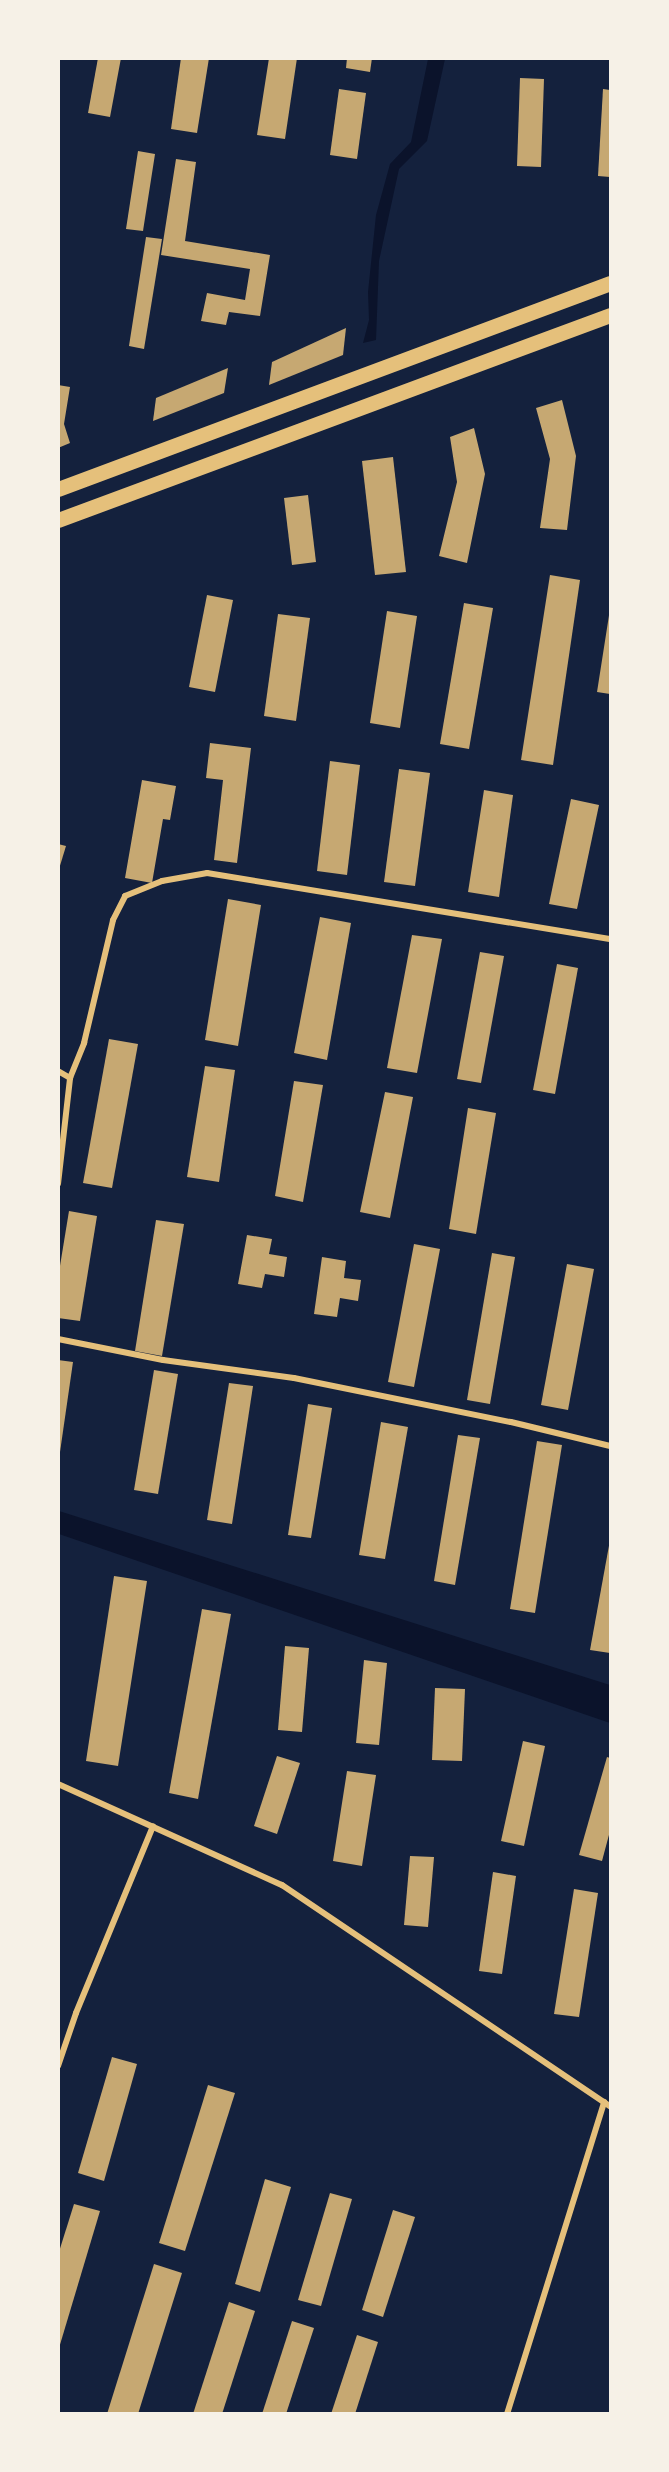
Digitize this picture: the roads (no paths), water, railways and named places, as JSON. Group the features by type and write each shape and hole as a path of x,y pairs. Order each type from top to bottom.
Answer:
{"main road":[{"path":"58,489 610,283"},
{"path":"58,520 610,315"}],"street":[{"path":"58,1184 70,1078 84,1043 113,920 125,896 162,881 207,873 610,939"},
{"path":"58,1071 70,1078"},
{"path":"58,1339 163,1360 294,1378 511,1422 610,1446"},
{"path":"58,1784 282,1885 607,2104 507,2414"},
{"path":"58,2066 76,2013 153,1826"}],"water":[{"path":"428,59 445,59 427,141 399,169 379,261 376,340 363,343 369,320 368,292 376,215 390,164 411,142"},
{"path":"59,1511 610,1685 610,1723 59,1534"}]}
